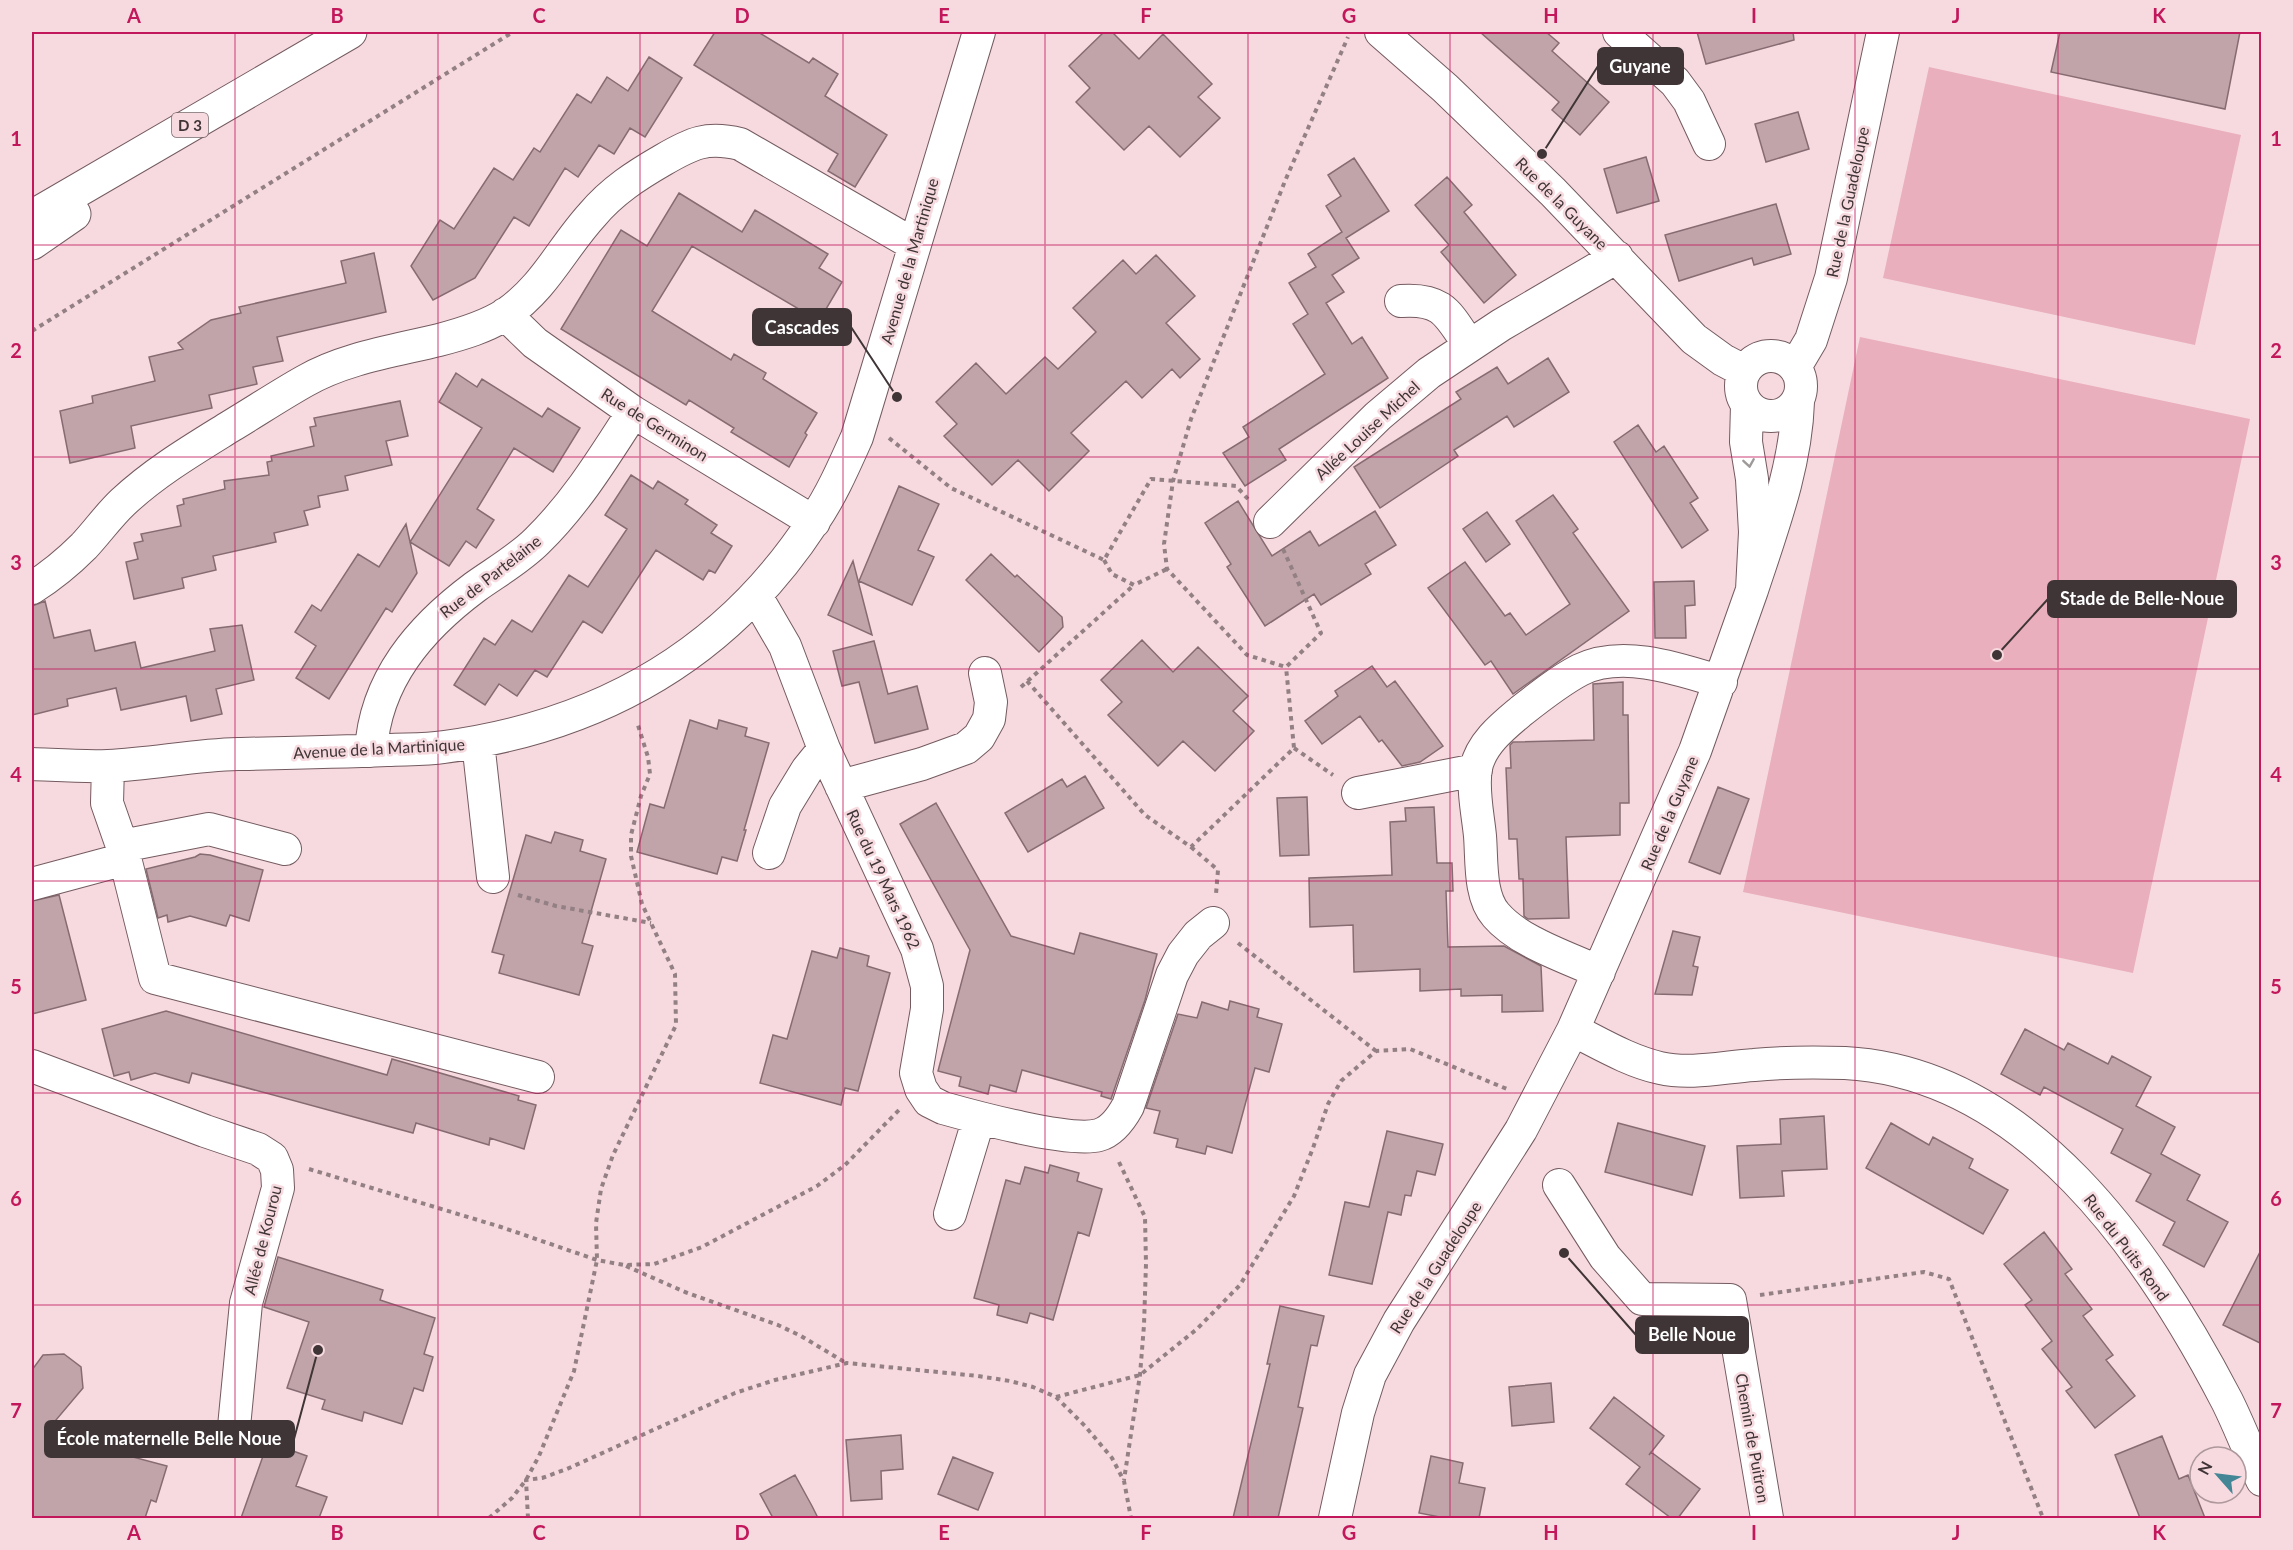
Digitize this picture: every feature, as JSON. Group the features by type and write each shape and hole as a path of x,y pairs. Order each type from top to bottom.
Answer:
{"main road":[{"name":"D 3","path":"32,217 350,32"},
{"name":"D 3","path":"32,243 302,61"}],"street":[{"name":"Avenue de la Martinique","path":"32,764 108,766 232,754 371,751 442,747 478,742 536,729 585,713 626,693 675,663 718,632 756,596 782,565 814,522 839,477 863,416 913,244 979,32"},
{"name":"Rue de la Guyane","path":"1381,32 1462,104 1553,192 1694,339 1723,360 1744,371"},
{"path":"1619,32 1675,82 1689,101 1709,144"},
{"name":"Rue de la Guadeloupe","path":"1795,367 1811,340 1831,278 1888,34"},
{"path":"32,588 64,566 123,502 151,480 193,449 306,380 333,367 459,334 482,326 505,314 534,291 591,216 613,193 638,174 687,146 706,140 723,140 740,144 913,244"},
{"name":"Allée Louise Michel","path":"1270,522 1378,416 1429,373 1469,345 1617,257"},
{"path":"1401,301 1418,300 1434,303 1446,310 1469,345"},
{"name":"Rue de Germinon","path":"505,314 535,343 633,412 814,522"},
{"path":"1775,356 1786,359 1795,367 1801,378 1802,390 1798,402 1790,411 1773,416 1756,413 1747,405 1741,394 1740,382 1744,371 1752,362 1763,357 1775,356"},
{"name":"Rue de la Guyane","path":"1573,1030 1680,788 1721,682 1779,508 1797,430 1798,402"},
{"name":"Rue de la Guyane","path":"1747,405 1746,442 1752,479 1755,532 1752,590"},
{"name":"Rue de Partelaine","path":"371,751 372,727 387,686 415,641 441,614 536,542 563,513 590,478 633,412"},
{"name":"Rue du 19 Mars 1962","path":"756,596 785,646 840,786 917,949 927,986 927,1009 916,1073 921,1089"},
{"path":"1599,972 1533,941 1509,927 1494,914 1485,892 1476,770 1479,759 1496,732 1563,680 1594,665 1612,662 1663,664 1721,682"},
{"path":"840,786 922,764 966,748 979,737 990,715 991,702 985,673"},
{"path":"478,742 493,877"},
{"path":"770,853 785,806 807,770 824,749"},
{"path":"108,766 107,803 123,853 155,978 538,1077"},
{"path":"1358,793 1476,770"},
{"path":"32,884 123,853 209,829 285,849"},
{"path":"921,1089 929,1101 943,1108 979,1118 1052,1133 1082,1136 1100,1135 1110,1130 1120,1120 1128,1106 1172,975 1182,954 1198,935 1213,923"},
{"name":"Rue de la Guadeloupe","path":"1335,1518 1358,1413 1370,1375 1399,1321 1521,1130 1573,1030"},
{"name":"Rue du Puits Rond","path":"1573,1030 1637,1062 1661,1068 1707,1070 1795,1062 1884,1067 1915,1074 1941,1084 1998,1114 2048,1153 2098,1204 2133,1249 2188,1331 2228,1403 2262,1480"},
{"path":"32,1066 258,1149 272,1158"},
{"path":"950,1214 979,1118"},
{"name":"Allée de Kourou","path":"233,1437 246,1303 278,1188 277,1170 272,1158"},
{"path":"1559,1185 1605,1257 1642,1299 1730,1300"},
{"name":"Chemin de Puitron","path":"1730,1300 1767,1518"}],"path":[{"path":"32,331 513,32"},
{"path":"1286,667 1247,655 1167,569 1164,544 1173,481 1195,408 1285,181 1350,32"},
{"path":"863,416 951,489 1104,560 1113,574 1134,585"},
{"path":"1104,560 1151,478 1236,486 1270,522 1321,633 1286,667"},
{"path":"990,715 1134,585 1167,569"},
{"path":"1286,667 1294,748 1358,793"},
{"path":"1027,681 1145,815 1218,870 1213,923 1376,1051"},
{"path":"489,1518 512,1498 526,1480 539,1456 574,1371 597,1260 596,1223 601,1189 613,1155 676,1024 675,974 642,904 631,856 631,835 641,796 650,774 648,757 626,693"},
{"path":"1191,848 1294,748"},
{"path":"493,877 506,890 544,903 652,923"},
{"path":"1056,1398 1140,1375 1197,1329 1240,1285 1294,1196 1328,1104 1341,1081 1376,1051 1410,1049 1536,1101"},
{"path":"272,1158 501,1227 597,1260 624,1265 654,1264 702,1247 817,1186 845,1165 921,1089"},
{"path":"1110,1130 1122,1170 1135,1193 1144,1217 1146,1284 1140,1375 1124,1481"},
{"path":"624,1265 685,1292 778,1325 847,1364"},
{"path":"1730,1300 1924,1272 1949,1279 2043,1518"},
{"path":"526,1480 542,1478 567,1469 735,1393 775,1380 847,1364 978,1376 1033,1387 1056,1398 1085,1426 1112,1458 1124,1481 1131,1518"},
{"path":"526,1480 528,1518"}],"shaded area":[{"path":"1929,67 2241,135 2195,345 1883,278"},
{"path":"1860,337 2250,419 2133,973 1743,892"}],"building":[{"path":"715,32 758,32 809,63 813,58 838,74 825,96 887,135 855,187 828,171 838,154 694,65"},
{"path":"1104,32 1112,32 1139,59 1163,34 1212,84 1198,97 1220,118 1180,157 1149,126 1124,150 1076,102 1090,88 1069,66"},
{"path":"1480,32 1546,32 1559,43 1552,51 1609,102 1580,135 1552,110 1559,102"},
{"path":"1697,32 1793,32 1794,40 1706,64"},
{"path":"2060,32 2240,32 2225,109 2051,72"},
{"path":"649,57 682,78 645,137 630,128 614,154 599,145 578,177 565,168 529,226 514,217 475,278 433,300 411,266 440,220 454,229 494,168 513,180 534,148 540,152 577,94 591,103 607,77 628,91"},
{"path":"1798,112 1809,149 1766,162 1755,124"},
{"path":"1646,157 1659,201 1617,213 1604,169"},
{"path":"1354,158 1389,211 1346,238 1359,258 1332,275 1344,292 1326,303 1352,344 1362,337 1388,378 1279,449 1286,460 1245,486 1223,453 1249,437 1243,427 1325,374 1293,324 1308,314 1289,283 1316,267 1308,254 1342,232 1326,206 1341,196 1328,175"},
{"path":"1447,177 1472,205 1464,212 1516,275 1484,303 1441,252 1449,245 1415,205"},
{"path":"679,193 742,232 755,210 828,254 819,268 842,282 819,321 692,246 652,311 731,360 734,354 766,373 763,379 817,413 789,467 731,432 734,428 689,400 686,405 561,329 621,230 647,246"},
{"path":"1776,204 1791,254 1754,265 1752,258 1679,281 1665,235"},
{"path":"374,253 386,312 277,337 283,361 253,367 257,384 209,395 212,408 131,426 135,448 70,463 60,411 93,403 92,396 155,381 149,357 183,349 178,343 211,320 241,313 239,307 346,283 341,261"},
{"path":"1156,255 1195,296 1166,323 1200,359 1180,378 1172,369 1142,398 1126,381 1071,433 1089,451 1049,491 1018,460 992,485 944,436 957,424 936,402 976,363 1006,394 1045,357 1058,369 1096,332 1073,308 1123,260 1136,274"},
{"path":"1548,358 1569,392 1514,427 1507,416 1454,450 1458,456 1380,508 1354,467 1461,399 1456,392 1497,367 1508,384"},
{"path":"456,373 477,387 482,379 542,417 548,408 580,428 553,472 514,448 477,509 494,520 476,548 466,541 449,566 410,542 482,428 439,402"},
{"path":"400,401 408,436 386,441 392,465 345,476 348,490 318,496 320,507 304,511 308,525 274,533 276,542 213,556 216,570 182,578 184,588 134,599 126,562 138,559 134,543 143,541 141,534 181,526 177,506 184,504 183,499 225,489 224,481 269,475 267,462 272,461 271,456 314,446 310,427 316,426 314,418"},
{"path":"1638,425 1656,452 1664,446 1698,498 1690,503 1708,530 1682,548 1614,442"},
{"path":"631,475 653,489 658,481 688,500 685,504 717,525 711,533 732,546 715,573 709,570 703,580 656,550 602,633 583,621 547,677 535,670 517,696 499,684 485,705 454,685 484,638 495,645 512,620 532,632 569,575 588,587 627,529 605,515"},
{"path":"899,486 939,504 918,550 934,557 912,605 859,581"},
{"path":"1553,495 1578,529 1573,533 1629,611 1513,694 1491,661 1485,665 1428,588 1465,562 1505,616 1510,613 1526,635 1570,604 1516,521"},
{"path":"1238,501 1272,556 1310,531 1319,546 1375,511 1396,545 1365,564 1371,574 1321,605 1314,594 1265,626 1227,567 1231,564 1205,523"},
{"path":"1487,512 1510,544 1486,562 1463,529"},
{"path":"406,524 417,573 392,612 386,608 329,699 296,678 316,646 295,632 312,605 321,611 358,554 379,567"},
{"path":"991,554 1062,617 1063,627 1039,652 966,580"},
{"path":"853,561 872,635 828,615"},
{"path":"1694,581 1695,605 1685,606 1686,638 1655,638 1654,582"},
{"path":"45,601 54,638 90,630 95,651 135,642 141,668 215,651 210,629 242,625 254,680 216,689 222,714 191,721 186,696 121,710 116,688 67,699 68,706 32,715 32,606"},
{"path":"1142,640 1173,672 1198,647 1248,696 1233,711 1254,731 1215,771 1183,741 1158,766 1108,715 1122,702 1101,680"},
{"path":"874,641 888,694 917,686 928,729 875,743 859,682 842,686 833,651"},
{"path":"1372,666 1387,687 1395,681 1443,746 1420,762 1402,766 1382,740 1379,742 1360,716 1322,744 1305,721 1338,696 1335,691"},
{"path":"1623,682 1623,715 1628,715 1629,803 1620,803 1620,835 1566,837 1569,918 1528,919 1524,916 1523,879 1519,879 1517,839 1509,839 1506,768 1511,768 1510,745 1513,742 1594,740 1593,684"},
{"path":"690,720 717,729 719,720 747,728 745,736 769,743 737,861 722,857 717,874 637,852 650,804 664,808"},
{"path":"1085,776 1104,808 1028,852 1005,813 1062,779 1067,787"},
{"path":"1718,787 1749,799 1720,874 1689,862"},
{"path":"1307,797 1309,855 1280,856 1277,798"},
{"path":"936,803 1011,936 1074,954 1080,933 1157,954 1145,1000 1111,1099 1101,1096 1102,1092 1022,1070 1016,1092 990,1085 988,1094 959,1086 961,1077 938,1071 970,950 900,824"},
{"path":"1434,807 1437,863 1452,863 1453,891 1446,891 1448,947 1504,946 1541,966 1543,1011 1502,1012 1502,995 1461,996 1461,989 1420,991 1420,969 1354,972 1353,925 1310,927 1309,878 1392,875 1390,822 1406,821 1405,808"},
{"path":"555,832 583,840 580,851 606,859 582,943 593,946 579,995 499,973 504,955 492,952 526,835 551,843"},
{"path":"200,854 263,870 249,921 230,915 226,926 190,916 168,922 167,915 158,918 146,869"},
{"path":"59,895 86,1000 32,1014 32,901"},
{"path":"1673,931 1700,937 1693,966 1698,967 1692,995 1655,994"},
{"path":"840,948 869,956 867,966 890,973 858,1091 845,1088 841,1105 760,1083 773,1035 787,1039 812,951 837,958"},
{"path":"1230,1001 1259,1009 1257,1017 1282,1024 1269,1072 1255,1068 1232,1153 1207,1146 1205,1154 1176,1147 1178,1139 1154,1133 1160,1111 1146,1108 1178,1014 1197,1018 1202,1002 1228,1010"},
{"path":"166,1011 387,1075 392,1059 519,1096 518,1100 536,1105 524,1149 490,1138 489,1145 416,1123 413,1133 192,1073 189,1083 155,1073 131,1080 129,1072 114,1076 102,1029"},
{"path":"2025,1029 2064,1050 2068,1043 2108,1064 2112,1056 2151,1077 2136,1106 2175,1127 2161,1154 2200,1175 2187,1200 2228,1222 2204,1267 2163,1245 2175,1222 2136,1201 2151,1174 2111,1153 2123,1129 2044,1087 2040,1095 2001,1074"},
{"path":"1824,1116 1827,1169 1782,1171 1784,1196 1740,1198 1737,1146 1781,1144 1780,1119"},
{"path":"1618,1123 1705,1146 1692,1195 1605,1172"},
{"path":"1891,1123 1929,1145 1933,1137 1973,1159 1969,1168 2008,1190 1983,1234 1866,1168"},
{"path":"1387,1131 1443,1144 1435,1175 1417,1171 1411,1196 1405,1195 1401,1215 1388,1212 1372,1284 1329,1275 1345,1202 1369,1207"},
{"path":"1050,1165 1079,1173 1077,1181 1102,1189 1089,1236 1078,1232 1053,1320 1030,1313 1027,1323 997,1315 999,1305 974,1298 1006,1180 1020,1184 1025,1167 1048,1173"},
{"path":"2044,1232 2072,1269 2065,1274 2092,1309 2083,1316 2113,1355 2106,1360 2135,1396 2095,1428 2066,1391 2072,1387 2042,1349 2052,1341 2025,1305 2032,1300 2004,1264"},
{"path":"2262,1248 2262,1344 2223,1325"},
{"path":"278,1257 383,1290 380,1300 435,1318 424,1354 433,1357 423,1391 414,1388 402,1424 364,1412 362,1421 322,1409 325,1400 287,1388 309,1322 264,1307"},
{"path":"1280,1306 1324,1316 1317,1346 1311,1345 1298,1407 1303,1408 1278,1518 1233,1518 1270,1364 1267,1364"},
{"path":"64,1354 81,1367 83,1388 50,1427 130,1451 129,1456 167,1466 156,1502 151,1500 145,1518 32,1518 32,1370 43,1355"},
{"path":"1551,1383 1554,1422 1512,1426 1509,1387"},
{"path":"1614,1397 1664,1436 1651,1452 1700,1489 1678,1518 1671,1518 1626,1484 1640,1467 1590,1428"},
{"path":"901,1435 903,1469 881,1471 882,1499 851,1501 846,1440"},
{"path":"2162,1436 2179,1479 2188,1475 2188,1505 2200,1505 2205,1518 2140,1518 2115,1455"},
{"path":"268,1442 307,1456 296,1486 327,1497 319,1518 241,1518"},
{"path":"1431,1456 1463,1463 1459,1483 1485,1488 1479,1518 1445,1518 1419,1513"},
{"path":"953,1457 993,1473 978,1510 938,1494"},
{"path":"795,1475 818,1518 773,1518 760,1494"}],"place":[{"name":"Guyane","path":"1542,154"},
{"name":"Cascades","path":"897,397"},
{"name":"Stade de Belle-Noue","path":"1997,655"},
{"name":"Belle Noue","path":"1564,1253"},
{"name":"École maternelle Belle Noue","path":"318,1350"}]}
